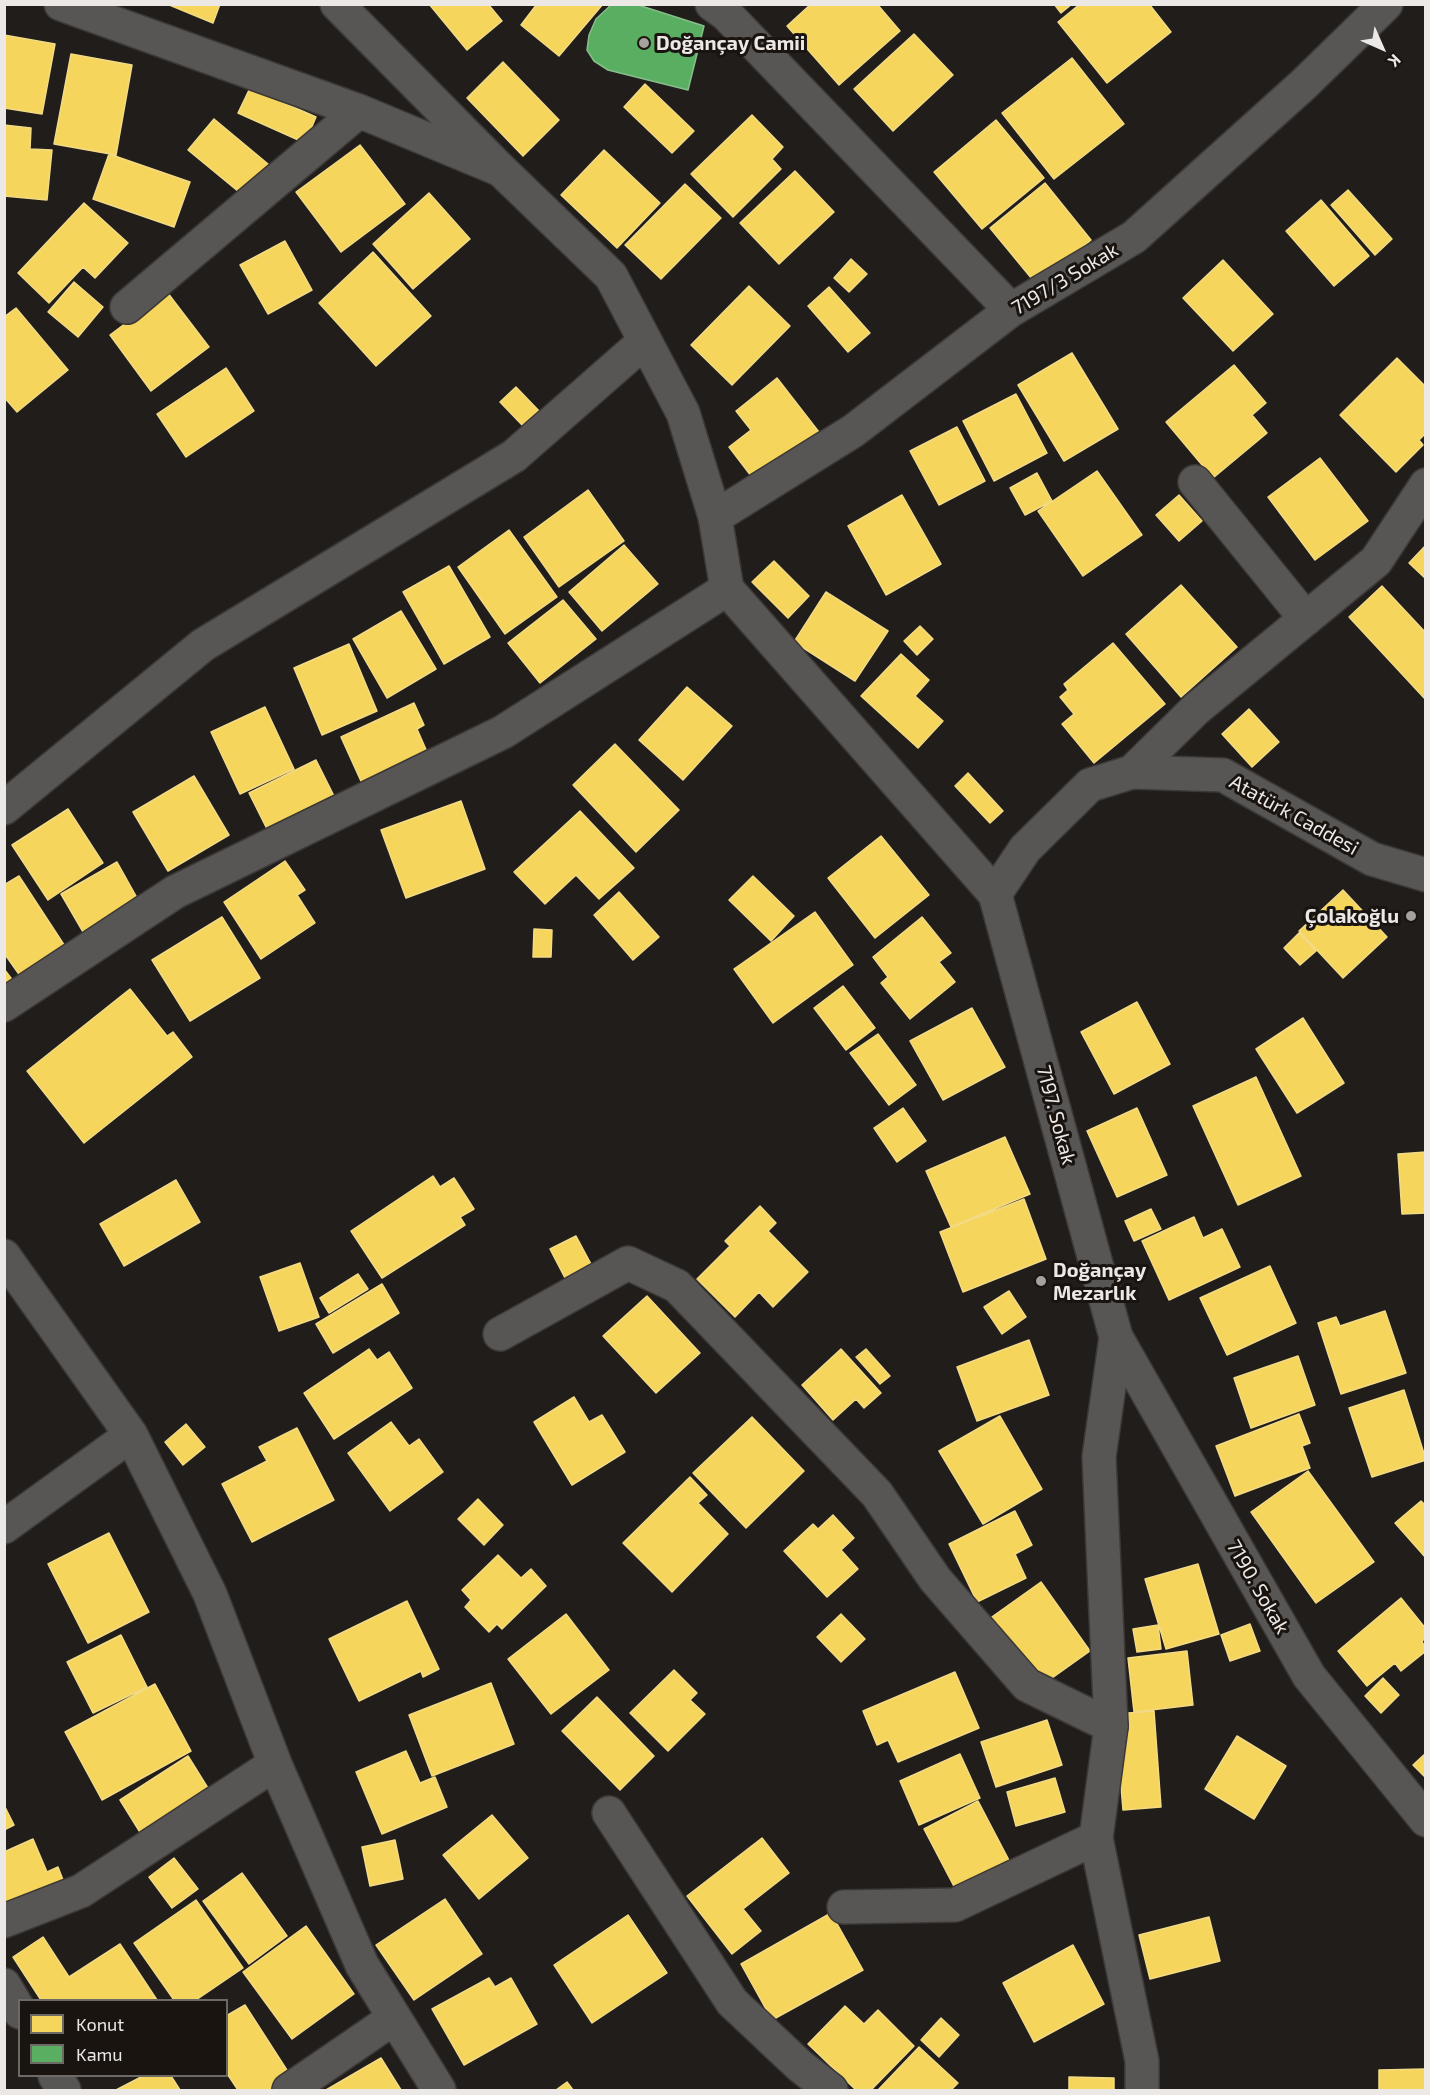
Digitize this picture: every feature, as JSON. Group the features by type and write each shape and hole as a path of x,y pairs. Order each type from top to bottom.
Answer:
{"street":[{"path":"61,4 359,111 501,170"},
{"path":"337,4 501,170 611,276 682,413 715,517 727,589 995,894"},
{"name":"7197/3 Sokak","path":"715,517 853,431 1011,310 1134,237 1304,84 1386,4"},
{"path":"724,8 1011,310"},
{"path":"127,307 359,111"},
{"path":"4,808 203,645 514,456 644,342"},
{"path":"1195,482 1306,618"},
{"path":"1132,772 1196,709 1376,561 1425,485"},
{"path":"4,1005 174,892 502,732 727,589"},
{"name":"Atatürk Caddesi","path":"995,894 1025,849 1090,785 1132,772 1224,775 1372,858 1425,875"},
{"name":"7197. Sokak","path":"995,894 1116,1336"},
{"path":"4,1256 131,1435 210,1594 274,1764 362,1965 439,2091"},
{"path":"500,1335 628,1263 677,1286 877,1494 935,1580 1027,1685 1111,1726"},
{"path":"1116,1336 1100,1457 1111,1726 1096,1838 1142,2061 1142,2091"},
{"name":"7190. Sokak","path":"1116,1336 1309,1676 1425,1820"},
{"path":"4,1527 131,1435"},
{"path":"4,1921 81,1891 274,1764"},
{"path":"609,1814 732,2002 800,2066 831,2091"},
{"path":"844,1907 955,1905 1096,1838"},
{"path":"4,1985 18,2009"},
{"path":"289,2091 394,2018"},
{"path":"56,2077 64,2091"}],"building: Konut":[{"path":"167,4 220,4 213,23"},
{"path":"429,4 488,4 502,21 467,50"},
{"path":"537,4 603,4 559,56 521,25"},
{"path":"811,4 877,4 900,31 839,85 787,26"},
{"path":"1054,4 1072,4 1061,13"},
{"path":"1080,4 1149,4 1171,32 1107,83 1058,22"},
{"path":"914,34 953,75 893,131 854,89"},
{"path":"4,35 55,44 42,114 4,108"},
{"path":"71,54 132,65 116,155 54,144"},
{"path":"1072,58 1124,124 1054,179 1002,113"},
{"path":"503,62 559,120 523,156 467,98"},
{"path":"645,84 694,131 672,153 624,107"},
{"path":"250,88 316,117 305,143 238,113"},
{"path":"752,115 783,147 772,159 781,169 733,217 691,174"},
{"path":"214,119 274,169 256,191 247,183 239,192 188,150"},
{"path":"996,120 1044,178 982,229 934,172"},
{"path":"4,125 31,128 30,149 52,150 47,200 4,196"},
{"path":"360,145 405,204 341,252 296,192"},
{"path":"604,150 660,203 617,248 561,195"},
{"path":"109,154 190,182 174,227 93,199"},
{"path":"795,171 834,212 779,264 740,223"},
{"path":"1045,183 1091,240 1037,285 990,228"},
{"path":"685,184 721,218 661,279 625,245"},
{"path":"1348,190 1392,239 1375,255 1331,205"},
{"path":"429,193 470,239 413,289 373,244"},
{"path":"1321,200 1369,256 1334,286 1286,231"},
{"path":"84,203 128,243 95,278 83,267 49,303 18,273"},
{"path":"285,241 312,290 268,314 240,265"},
{"path":"373,252 431,316 376,366 319,303"},
{"path":"851,259 867,274 849,292 834,278"},
{"path":"1223,260 1273,314 1233,351 1183,298"},
{"path":"74,282 103,307 78,337 48,312"},
{"path":"749,286 790,326 732,385 691,345"},
{"path":"829,287 870,333 848,352 808,306"},
{"path":"167,292 209,347 151,391 110,335"},
{"path":"16,308 68,370 17,412 4,397 4,317"},
{"path":"1072,353 1118,429 1064,461 1018,385"},
{"path":"1397,358 1426,387 1426,433 1419,440 1423,445 1396,472 1340,415"},
{"path":"1234,365 1266,403 1252,415 1267,433 1213,478 1166,422"},
{"path":"226,368 254,411 186,457 157,414"},
{"path":"777,378 822,436 758,485 729,447 751,430 736,411"},
{"path":"516,387 540,412 524,427 500,402"},
{"path":"1016,394 1047,453 994,481 963,421"},
{"path":"957,427 985,481 939,505 910,451"},
{"path":"1320,458 1368,521 1315,560 1268,497"},
{"path":"1097,471 1142,535 1083,576 1038,511"},
{"path":"1037,473 1052,501 1025,515 1010,488"},
{"path":"588,490 624,541 559,587 524,537"},
{"path":"902,495 941,564 886,595 848,526"},
{"path":"1179,495 1202,521 1179,541 1156,515"},
{"path":"509,530 557,597 505,634 458,567"},
{"path":"624,545 658,584 602,631 569,592"},
{"path":"1426,545 1426,579 1409,563"},
{"path":"774,561 809,596 788,618 752,582"},
{"path":"449,566 490,637 444,664 403,592"},
{"path":"1181,585 1237,647 1181,697 1126,634"},
{"path":"1382,586 1426,633 1426,700 1349,617"},
{"path":"826,592 888,631 855,681 794,642"},
{"path":"563,600 596,639 540,683 508,643"},
{"path":"401,611 436,669 387,698 353,639"},
{"path":"920,626 933,639 917,655 904,641"},
{"path":"1113,643 1165,704 1094,763 1062,724 1074,714 1060,697 1068,690 1064,684"},
{"path":"349,644 377,711 322,735 294,668"},
{"path":"901,654 929,680 915,696 943,721 918,748 861,696"},
{"path":"687,687 732,726 683,780 639,740"},
{"path":"414,703 424,725 417,729 431,761 365,790 341,737"},
{"path":"265,707 294,769 240,794 211,732"},
{"path":"1249,709 1279,742 1252,767 1222,734"},
{"path":"615,744 679,810 636,852 573,785"},
{"path":"316,760 338,804 268,831 249,793"},
{"path":"968,773 1003,811 990,823 955,786"},
{"path":"194,776 229,835 168,871 133,812"},
{"path":"461,801 485,869 406,898 381,830"},
{"path":"68,809 103,863 48,900 12,845"},
{"path":"580,811 634,868 599,899 576,875 545,904 514,872"},
{"path":"881,836 929,895 875,938 828,878"},
{"path":"285,861 305,890 297,895 315,923 261,959 224,902"},
{"path":"117,862 141,905 86,937 61,894"},
{"path":"19,876 72,957 28,987 4,953 4,885"},
{"path":"753,876 794,916 771,941 729,900"},
{"path":"1343,890 1387,937 1343,978 1299,931"},
{"path":"619,892 659,937 633,960 594,915"},
{"path":"815,912 853,965 773,1023 734,969"},
{"path":"222,917 260,978 190,1021 152,960"},
{"path":"922,917 951,953 939,962 955,982 910,1019 881,983 888,977 873,957"},
{"path":"534,929 552,930 551,957 533,957"},
{"path":"1299,933 1316,951 1300,965 1284,948"},
{"path":"4,969 14,982 4,990"},
{"path":"843,986 875,1028 846,1050 814,1008"},
{"path":"130,989 167,1036 173,1032 192,1057 84,1143 27,1071"},
{"path":"1137,1002 1170,1064 1114,1094 1081,1032"},
{"path":"972,1008 1005,1067 943,1100 910,1041"},
{"path":"1303,1018 1344,1083 1297,1113 1256,1049"},
{"path":"878,1034 916,1085 889,1105 850,1053"},
{"path":"1256,1077 1301,1176 1238,1205 1193,1106"},
{"path":"903,1108 926,1141 897,1162 874,1128"},
{"path":"1137,1108 1167,1175 1117,1197 1087,1131"},
{"path":"1005,1137 1030,1194 951,1227 926,1171"},
{"path":"1426,1152 1426,1213 1402,1214 1398,1154"},
{"path":"433,1176 440,1187 454,1178 474,1209 460,1217 465,1225 382,1278 351,1231"},
{"path":"176,1180 200,1222 124,1266 100,1224"},
{"path":"1024,1199 1046,1259 963,1292 940,1232"},
{"path":"760,1206 776,1223 768,1231 808,1272 773,1307 759,1292 735,1317 697,1279 730,1246 725,1241"},
{"path":"1151,1209 1161,1229 1134,1241 1125,1221"},
{"path":"1194,1217 1203,1238 1222,1229 1240,1267 1169,1300 1142,1241"},
{"path":"576,1236 591,1264 565,1278 550,1249"},
{"path":"300,1263 319,1317 279,1331 260,1277"},
{"path":"1270,1266 1296,1323 1227,1355 1200,1298"},
{"path":"358,1274 368,1289 329,1313 320,1298"},
{"path":"382,1284 399,1313 333,1353 316,1324"},
{"path":"1009,1291 1026,1317 1002,1334 984,1307"},
{"path":"647,1296 700,1353 656,1393 603,1336"},
{"path":"1385,1311 1406,1373 1341,1394 1318,1323 1336,1317 1340,1326"},
{"path":"1029,1340 1049,1395 977,1421 957,1367"},
{"path":"369,1349 377,1360 389,1352 412,1388 334,1439 304,1393"},
{"path":"841,1349 881,1393 864,1408 856,1399 833,1420 802,1385"},
{"path":"866,1349 890,1376 880,1384 856,1357"},
{"path":"1298,1356 1315,1405 1251,1428 1234,1378"},
{"path":"1404,1390 1426,1460 1372,1477 1349,1408"},
{"path":"574,1397 589,1422 602,1415 625,1452 572,1485 534,1422"},
{"path":"1299,1414 1310,1443 1302,1446 1310,1468 1235,1496 1216,1446"},
{"path":"1000,1416 1042,1489 983,1524 939,1451"},
{"path":"752,1417 804,1471 746,1528 693,1473"},
{"path":"391,1422 409,1446 419,1439 443,1472 390,1511 348,1453"},
{"path":"186,1424 205,1447 183,1465 165,1442"},
{"path":"297,1428 334,1500 252,1542 222,1484 267,1461 259,1447"},
{"path":"1308,1471 1374,1562 1316,1603 1251,1512"},
{"path":"690,1477 707,1495 698,1503 728,1534 672,1592 623,1543"},
{"path":"478,1499 503,1525 484,1545 458,1519"},
{"path":"1421,1501 1426,1506 1426,1558 1395,1523"},
{"path":"1015,1511 1032,1545 1015,1554 1026,1578 977,1602 949,1544"},
{"path":"833,1515 854,1538 841,1550 858,1569 827,1597 784,1551 813,1524 818,1529"},
{"path":"109,1533 149,1612 88,1643 48,1564"},
{"path":"498,1555 521,1578 531,1569 546,1586 502,1629 497,1624 489,1632 465,1607 471,1600 462,1590"},
{"path":"1198,1564 1219,1634 1166,1649 1145,1579"},
{"path":"1041,1582 1090,1651 1038,1688 989,1619"},
{"path":"1401,1598 1426,1629 1426,1638 1422,1641 1426,1651 1401,1671 1395,1663 1367,1686 1338,1651"},
{"path":"407,1601 439,1669 423,1677 421,1671 359,1701 329,1639"},
{"path":"566,1614 609,1670 551,1714 508,1659"},
{"path":"841,1614 865,1639 841,1662 817,1637"},
{"path":"1250,1624 1260,1651 1230,1661 1221,1635"},
{"path":"1158,1625 1161,1649 1137,1652 1133,1629"},
{"path":"121,1635 147,1687 93,1713 67,1662"},
{"path":"1187,1651 1193,1705 1134,1712 1128,1658"},
{"path":"674,1670 697,1693 690,1700 705,1714 668,1751 630,1713"},
{"path":"955,1672 979,1728 898,1762 888,1740 877,1745 863,1711"},
{"path":"1383,1678 1399,1695 1381,1713 1365,1696"},
{"path":"491,1683 514,1744 432,1776 409,1715"},
{"path":"155,1684 191,1751 102,1800 65,1732"},
{"path":"597,1697 654,1756 620,1790 562,1731"},
{"path":"1154,1711 1161,1807 1123,1810 1115,1714"},
{"path":"1047,1720 1062,1765 996,1787 981,1742"},
{"path":"1237,1736 1286,1766 1254,1819 1205,1789"},
{"path":"406,1751 420,1783 435,1777 447,1807 382,1834 356,1772"},
{"path":"1426,1753 1426,1778 1413,1765"},
{"path":"960,1754 980,1798 919,1825 900,1781"},
{"path":"188,1756 211,1793 143,1837 120,1800"},
{"path":"1055,1778 1065,1812 1016,1826 1007,1792"},
{"path":"978,1801 1012,1866 958,1894 924,1829"},
{"path":"4,1805 14,1825 4,1830"},
{"path":"492,1815 528,1858 479,1899 443,1855"},
{"path":"762,1838 789,1873 743,1909 761,1931 732,1954 687,1896"},
{"path":"33,1839 47,1872 58,1867 63,1880 4,1906 4,1852"},
{"path":"395,1840 403,1879 370,1886 362,1847"},
{"path":"174,1858 198,1889 172,1908 149,1877"},
{"path":"242,1873 287,1936 249,1964 203,1901"},
{"path":"445,1899 482,1954 414,2000 376,1945"},
{"path":"196,1900 243,1968 197,1999 173,1999 134,1943"},
{"path":"831,1913 863,1970 772,2020 741,1964"},
{"path":"628,1915 667,1973 592,2023 554,1965"},
{"path":"1209,1917 1220,1961 1150,1979 1139,1935"},
{"path":"306,1926 354,1994 292,2039 243,1972"},
{"path":"43,1937 69,1977 120,1944 156,1999 40,1999 13,1957"},
{"path":"1073,1945 1104,2004 1034,2042 1003,1983"},
{"path":"489,1978 495,1987 511,1978 537,2024 464,2065 432,2009"},
{"path":"245,2005 292,2078 272,2090 238,2090 228,2075 228,2015"},
{"path":"845,2006 864,2024 878,2010 914,2046 871,2090 856,2090 808,2044"},
{"path":"941,2018 959,2035 939,2057 921,2040"},
{"path":"919,2047 958,2083 951,2090 878,2090"},
{"path":"381,2058 401,2090 326,2090"},
{"path":"1426,2069 1426,2090 1379,2090 1379,2070"},
{"path":"141,2077 172,2077 180,2090 116,2090"},
{"path":"1069,2077 1114,2078 1114,2090 1069,2090"},
{"path":"567,2082 573,2090 556,2090"}],"building: Kamu":[{"name":"Doğançay Camii","path":"635,4 704,26 688,90 608,70 594,61 587,50 589,35 596,19 611,5"}],"place":[{"name":"Doğançay Camii","path":"644,43"},
{"name":"Çolakoğlu","path":"1411,916"},
{"name":"Doğançay Mezarlık","path":"1041,1281"}]}
